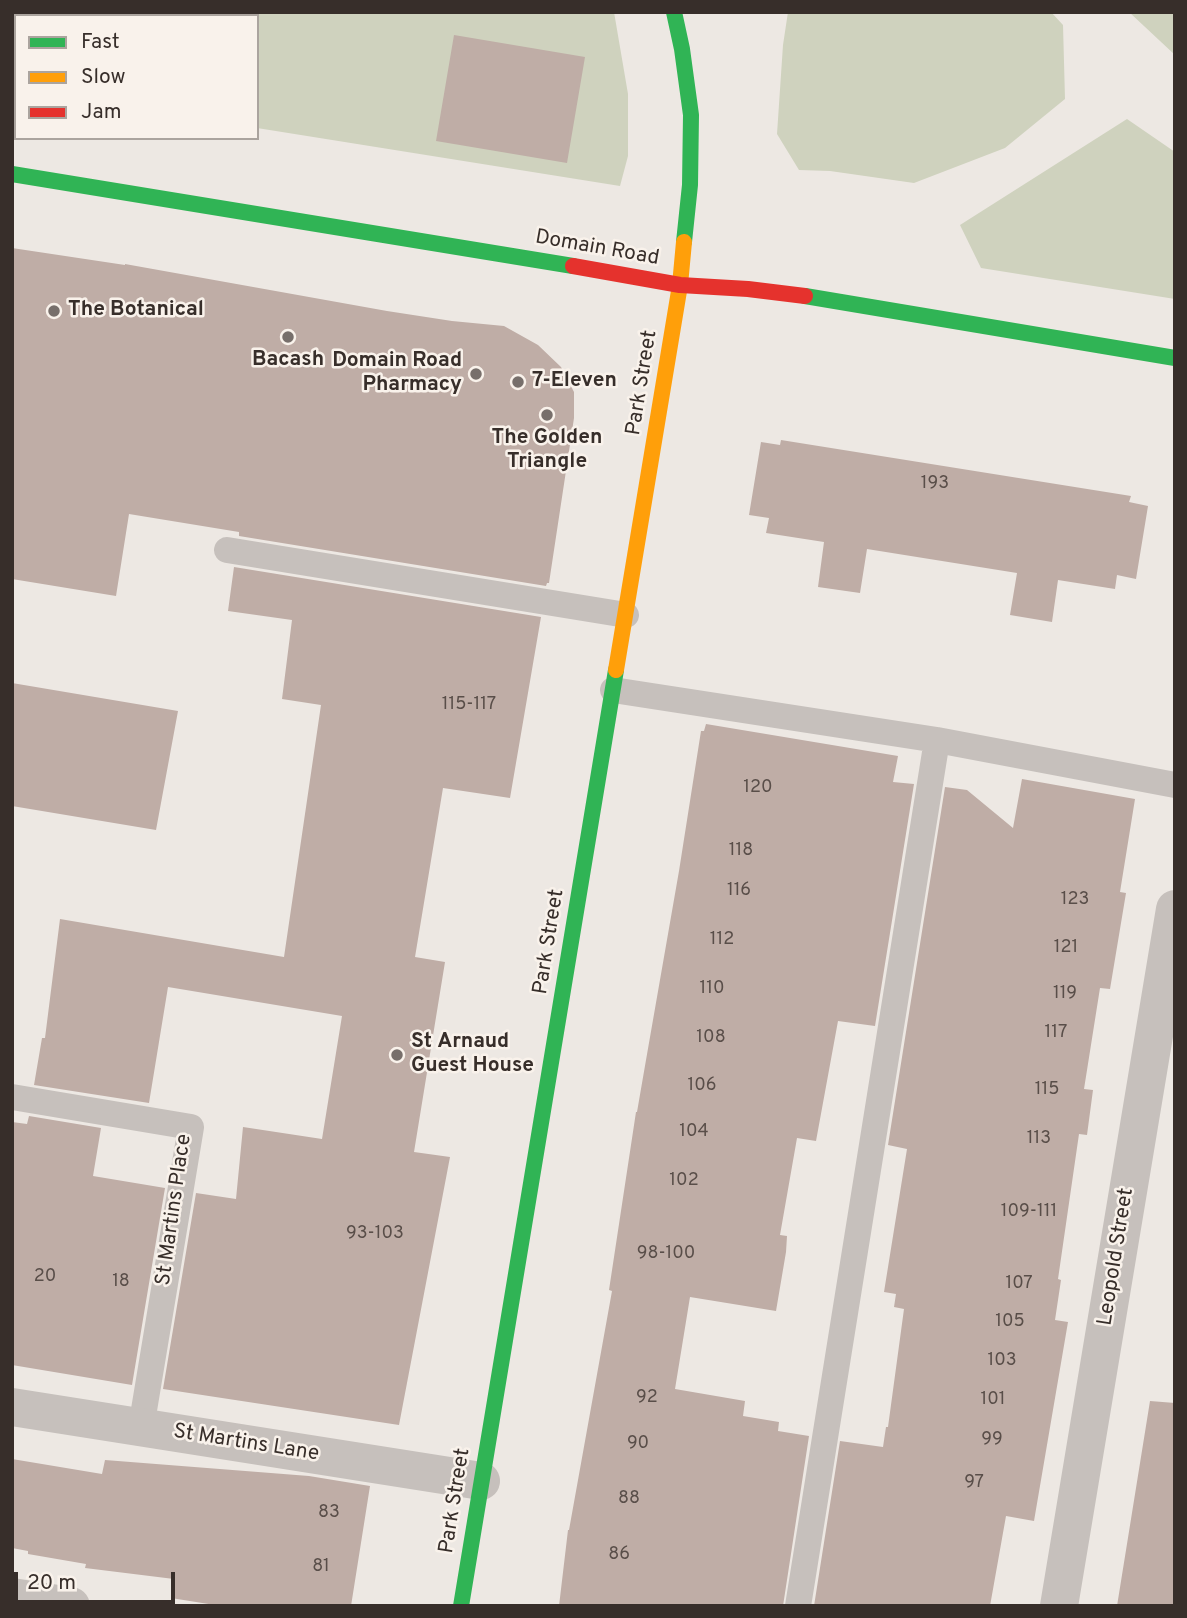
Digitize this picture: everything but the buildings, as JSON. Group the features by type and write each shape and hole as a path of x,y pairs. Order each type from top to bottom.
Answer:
{"street":[{"name":"Park Street","path":"461,1606 680,285 690,185 691,115 674,12"},
{"name":"Domain Road","path":"12,174 680,285 780,292 1175,358"},
{"name":"Leopold Street","path":"1059,1606 1169,981 1175,909"},
{"name":"St Martins Lane","path":"12,1407 481,1481"},
{"path":"12,1597 71,1606"}],"lane":[{"path":"227,550 626,615"},
{"path":"613,690 937,740 1175,785"},
{"path":"798,1606 937,740"},
{"name":"St Martins Place","path":"12,1097 191,1127 141,1428"}],"green space":[{"path":"12,12 614,12 628,94 628,156 620,186 259,128 259,14 14,14 12,89"},
{"path":"788,12 1051,12 1063,25 1065,99 1005,148 914,183 830,171 799,170 777,134"},
{"path":"1129,12 1175,12 1175,55"},
{"path":"1127,119 1175,152 1175,299 981,268 960,225"}],"traffic: fast":[{"path":"674,12 691,115 690,185 684,242"},
{"path":"12,174 573,266"},
{"path":"805,296 1175,358"},
{"path":"461,1606 616,670"}],"traffic: slow":[{"path":"616,670 680,285 684,242"}],"traffic: jam":[{"path":"573,266 680,285 805,296"}],"place":[{"name":"The Botanical","path":"54,311"},
{"name":"Bacash","path":"288,337"},
{"name":"Domain Road Pharmacy","path":"476,374"},
{"name":"7-Eleven","path":"518,382"},
{"name":"The Golden Triangle","path":"547,415"},
{"name":"St Arnaud Guest House","path":"397,1055"}]}
